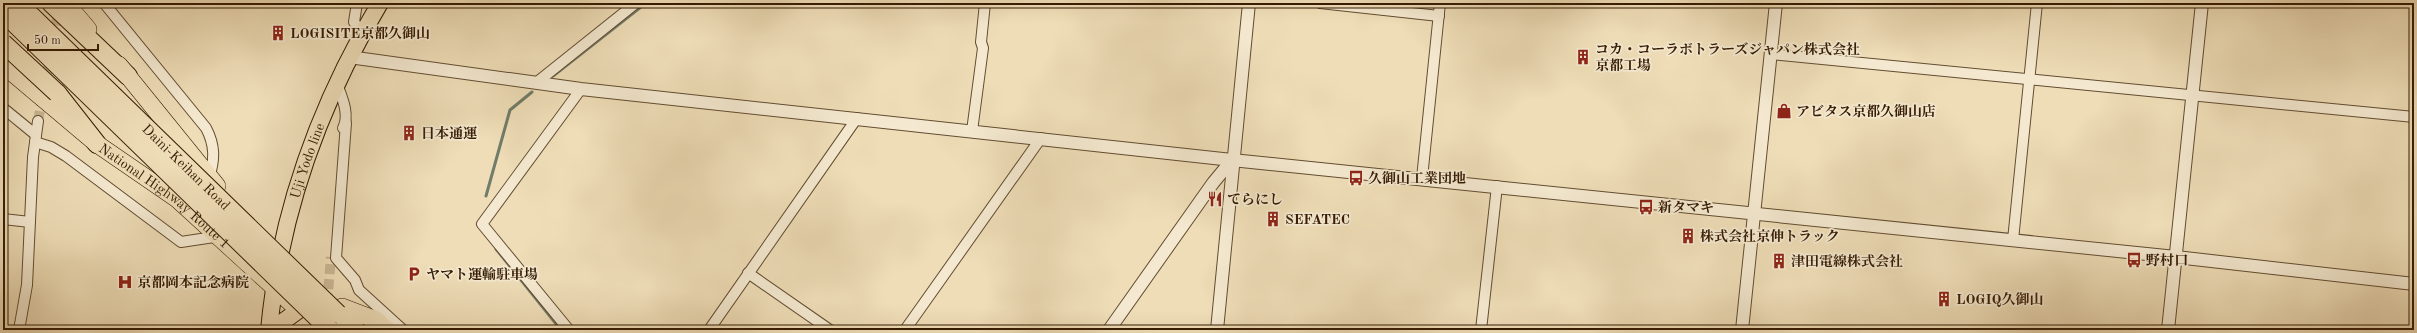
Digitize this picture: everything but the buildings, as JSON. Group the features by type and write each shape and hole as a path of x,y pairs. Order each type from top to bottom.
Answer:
{"highway":[{"name":"Daini-Keihan Road","path":"18,3 356,330"},
{"path":"50,3 128,76"},
{"path":"66,3 128,76 209,178 282,247 342,307 378,327"},
{"name":"Daini-Keihan Road","path":"3,12 330,330"},
{"path":"3,43 57,93 97,144"},
{"name":"National Highway Route 1","path":"3,65 97,144 177,199 232,247 273,288 322,330"}],"main road":[{"name":"Uji Yodo line","path":"269,330 273,288 294,194 304,164 349,58 380,3"},
{"path":"277,330 281,323 299,310"}],"street":[{"path":"104,3 206,128 213,141 213,164 209,178"},
{"path":"357,3 354,22 362,33"},
{"path":"536,83 636,3"},
{"path":"972,131 983,48 981,42 985,3"},
{"path":"1217,330 1232,160 1249,3"},
{"path":"1320,3 1438,16"},
{"path":"1422,178 1440,3"},
{"path":"1742,330 1776,3"},
{"path":"2013,240 2037,3"},
{"path":"2168,330 2202,3"},
{"path":"1771,54 2414,116"},
{"path":"349,58 581,89 1232,160 1422,178 1754,214 2176,257 2414,284"},
{"path":"337,84 344,102 346,122 336,258 355,280 359,290 374,306 403,330"},
{"path":"569,330 482,224 581,89"},
{"path":"3,108 36,138 66,156 181,242 190,242 214,237 232,247"},
{"path":"709,330 857,118"},
{"path":"19,330 27,285 30,222 38,121"},
{"path":"331,257 340,136 346,122"},
{"path":"905,330 1041,138"},
{"path":"1109,330 1213,183 1232,160"},
{"path":"1481,330 1497,186"},
{"path":"3,219 30,222"},
{"path":"748,273 830,330"},
{"path":"374,306 378,327"}],"waterway":[{"path":"553,76 646,3"},
{"path":"486,196 510,110 532,92"},
{"path":"496,249 561,330"}],"tunnel":[{"path":"53,40 59,9"},
{"path":"38,121 50,56"},
{"path":"327,304 331,257"}],"place":[{"name":"LOGISITE京都久御山","path":"278,33"},
{"name":"コカ・コーラボトラーズジャパン株式会社 京都工場","path":"1583,57"},
{"name":"アビタス京都久御山店","path":"1784,111"},
{"name":"日本通運","path":"409,133"},
{"name":"久御山工業団地","path":"1356,178"},
{"name":"てらにし","path":"1215,199"},
{"name":"新タマキ","path":"1646,207"},
{"name":"SEFATEC","path":"1273,219"},
{"name":"株式会社京伸トラック","path":"1688,236"},
{"name":"野村口","path":"2134,260"},
{"name":"津田電線株式会社","path":"1779,261"},
{"name":"ヤマト運輸駐車場","path":"414,274"},
{"name":"京都岡本記念病院","path":"125,282"},
{"name":"LOGIQ久御山","path":"1944,299"}]}
